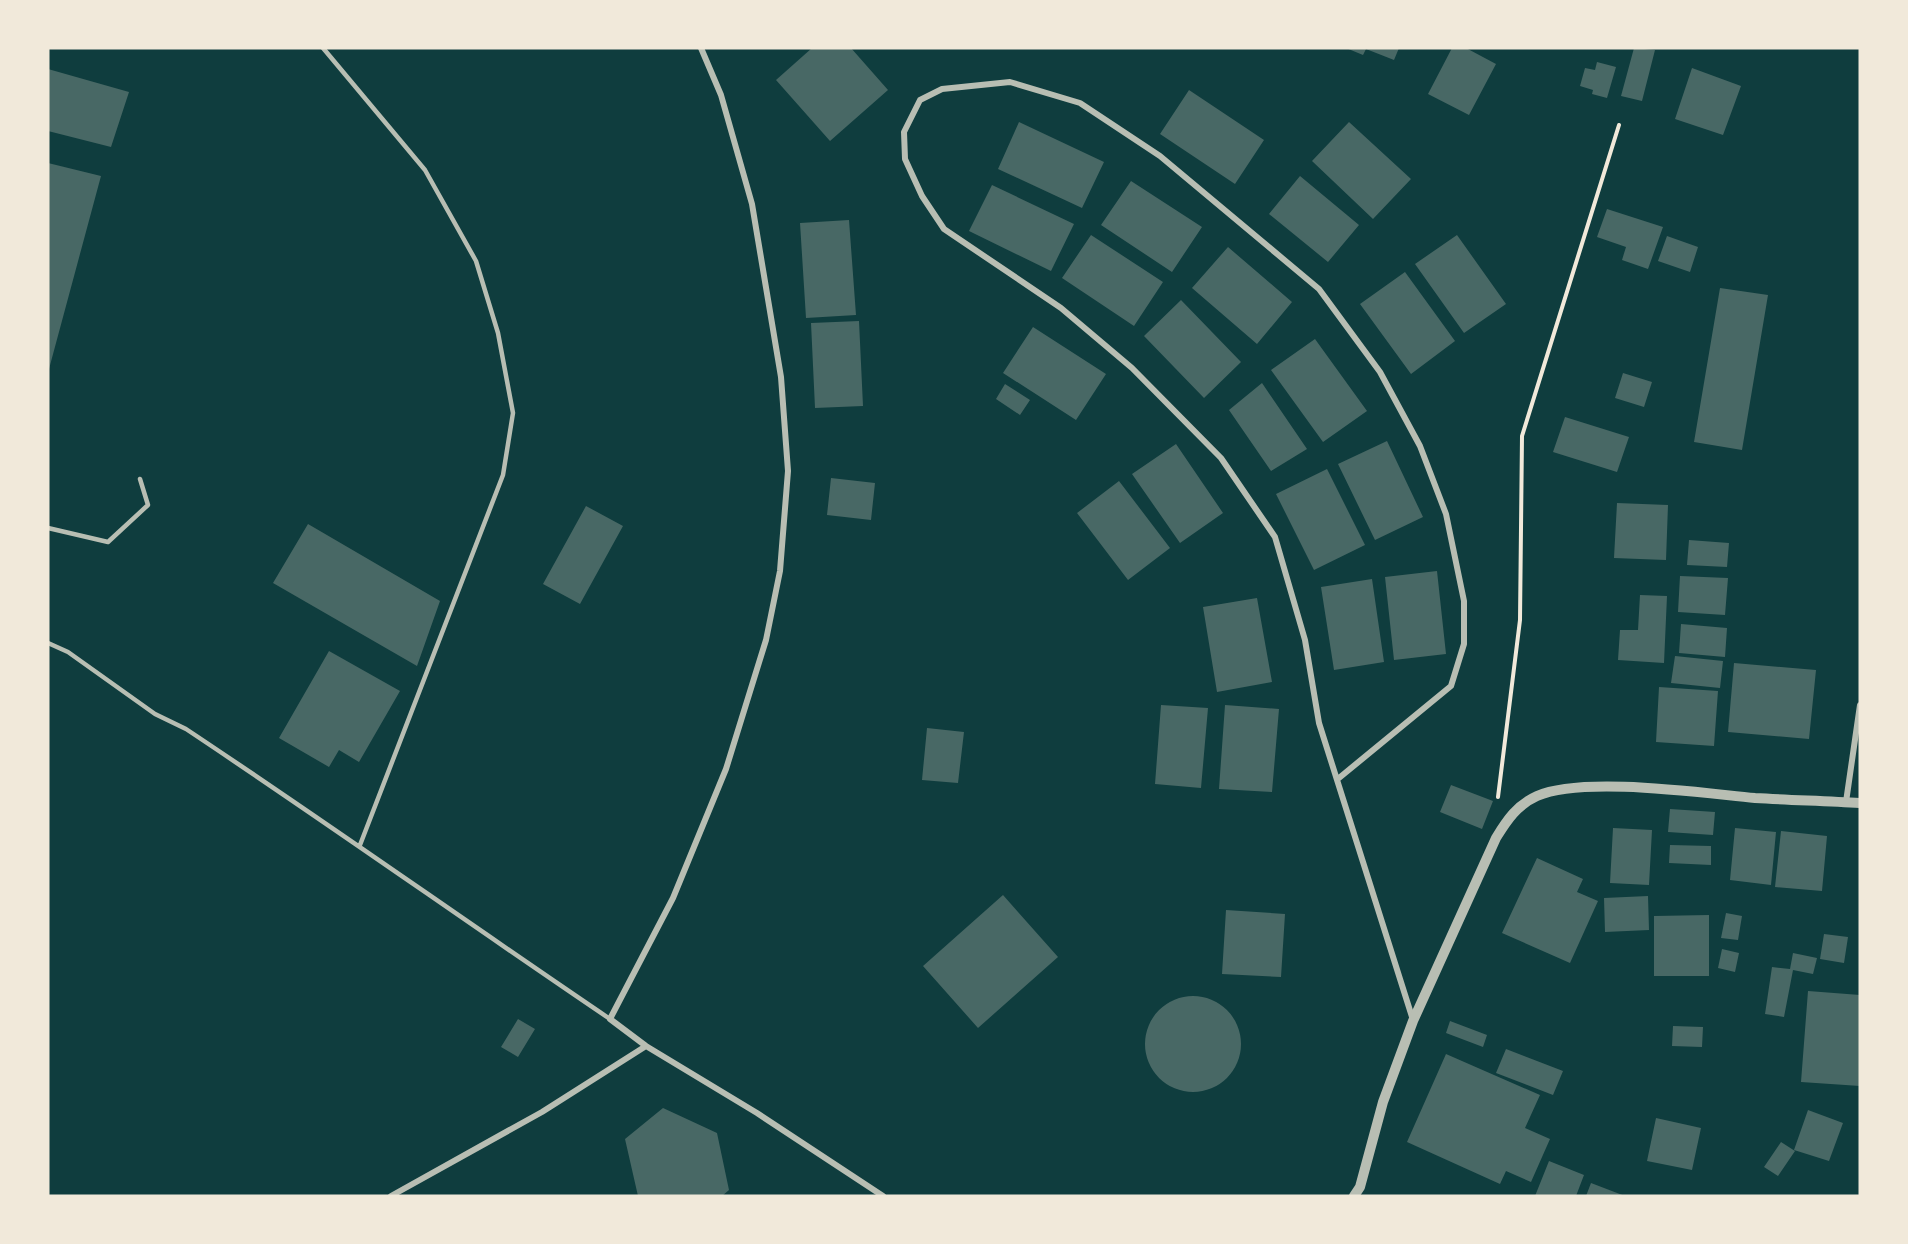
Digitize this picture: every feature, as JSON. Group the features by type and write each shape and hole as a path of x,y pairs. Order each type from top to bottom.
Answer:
{"street":[{"path":"701,48 721,95 752,204 781,377 788,471 780,571 766,640 726,769 673,898 610,1018 646,1046 757,1113 883,1196"},
{"path":"1339,778 1451,686 1464,644 1464,601 1446,514 1420,446 1380,372 1319,289 1160,156 1080,103 1010,82 942,89 920,100 904,132 905,159 922,196 944,229 1061,308 1132,368 1221,458 1275,537 1305,640 1319,723 1339,778 1413,1021"},
{"path":"1846,802 1860,705"},
{"path":"1358,1193 1383,1102 1413,1021 1496,838 1509,816 1522,804 1537,796 1574,788 1646,789 1860,803"},
{"path":"391,1196 542,1112 646,1046"}],"lane":[{"path":"322,48 424,170 476,261 498,333 513,413 503,475 360,845"},
{"path":"48,528 108,542 148,505 140,479"},
{"path":"48,643 68,652 155,714 186,729 360,845 610,1018"}],"path":[{"path":"1509,816 1497,792 1520,620 1522,436 1619,125"}],"building":[{"path":"812,48 851,48 888,90 830,141 776,80"},
{"path":"1346,48 1399,48 1394,60 1366,49 1363,55"},
{"path":"1452,48 1466,48 1496,64 1469,115 1428,94"},
{"path":"1634,48 1655,50 1642,101 1621,96"},
{"path":"1597,62 1616,67 1607,98 1592,94 1593,90 1580,86 1585,68 1595,70"},
{"path":"1692,68 1741,86 1723,135 1675,119"},
{"path":"48,69 129,92 111,147 48,131"},
{"path":"1189,90 1264,140 1235,184 1160,134"},
{"path":"1019,122 1104,162 1082,208 998,169"},
{"path":"1349,122 1411,179 1373,219 1312,161"},
{"path":"48,163 101,176 49,369 48,369"},
{"path":"1300,176 1359,225 1328,262 1269,214"},
{"path":"1131,181 1202,227 1172,272 1101,225"},
{"path":"992,185 1074,224 1051,271 969,231"},
{"path":"1607,209 1663,227 1648,269 1622,260 1626,247 1597,237"},
{"path":"849,220 856,315 806,318 800,223"},
{"path":"1091,235 1163,282 1134,326 1062,278"},
{"path":"1457,235 1506,304 1464,333 1415,264"},
{"path":"1667,236 1698,247 1690,272 1658,261"},
{"path":"1228,247 1292,302 1257,344 1192,288"},
{"path":"1405,272 1455,341 1411,374 1360,304"},
{"path":"1720,288 1768,295 1742,450 1694,442"},
{"path":"1181,300 1241,362 1204,398 1144,336"},
{"path":"859,321 863,406 815,408 811,323"},
{"path":"1033,327 1106,374 1076,420 1003,373"},
{"path":"1315,339 1367,411 1323,442 1271,370"},
{"path":"1623,373 1652,382 1644,407 1615,398"},
{"path":"1262,383 1307,449 1271,471 1229,410"},
{"path":"1005,384 1030,400 1020,415 996,399"},
{"path":"1565,417 1629,437 1617,472 1553,452"},
{"path":"1387,441 1423,517 1375,540 1338,464"},
{"path":"1176,444 1223,513 1180,543 1132,474"},
{"path":"1327,469 1365,545 1314,570 1276,494"},
{"path":"831,478 875,483 871,520 827,515"},
{"path":"1119,481 1170,548 1128,580 1077,513"},
{"path":"1617,503 1668,505 1666,560 1614,558"},
{"path":"586,506 623,526 580,604 543,584"},
{"path":"308,524 440,601 417,666 273,583"},
{"path":"1689,540 1729,543 1727,567 1687,565"},
{"path":"1437,571 1446,654 1394,660 1385,577"},
{"path":"1680,576 1728,578 1725,615 1678,612"},
{"path":"1372,579 1384,662 1334,670 1321,587"},
{"path":"1640,595 1667,596 1664,663 1618,660 1620,630 1638,630"},
{"path":"1257,598 1272,682 1217,692 1203,607"},
{"path":"1681,624 1727,628 1725,657 1679,653"},
{"path":"329,651 400,691 359,762 339,750 329,767 279,738"},
{"path":"1675,656 1723,661 1720,688 1671,683"},
{"path":"1734,663 1816,670 1809,739 1728,732"},
{"path":"1659,687 1718,691 1714,746 1656,742"},
{"path":"1161,705 1208,708 1201,788 1155,784"},
{"path":"1225,705 1279,709 1272,792 1219,789"},
{"path":"927,728 964,732 958,783 922,780"},
{"path":"1451,785 1493,801 1482,829 1440,812"},
{"path":"1670,809 1715,812 1713,835 1668,832"},
{"path":"1613,828 1652,830 1649,885 1610,883"},
{"path":"1735,828 1776,832 1771,885 1730,880"},
{"path":"1781,831 1827,836 1822,891 1775,887"},
{"path":"1670,845 1711,846 1711,865 1669,863"},
{"path":"1537,858 1583,879 1577,892 1598,901 1570,963 1502,933"},
{"path":"1003,895 1058,957 978,1028 923,966"},
{"path":"1648,896 1649,930 1605,932 1604,898"},
{"path":"1226,910 1285,914 1281,977 1222,974"},
{"path":"1726,913 1742,916 1738,940 1721,938"},
{"path":"1709,915 1709,976 1654,976 1654,916"},
{"path":"1824,934 1848,937 1844,963 1820,959"},
{"path":"1722,949 1739,953 1735,972 1718,968"},
{"path":"1793,953 1817,958 1813,974 1793,970 1784,1017 1765,1014 1772,967 1790,969"},
{"path":"1808,991 1860,995 1860,1086 1801,1082"},
{"path":"1193,996 1211,1000 1227,1010 1237,1026 1241,1044 1237,1062 1227,1078 1211,1088 1193,1092 1175,1088 1159,1078 1149,1062 1145,1044 1149,1026 1159,1010 1175,1000"},
{"path":"518,1019 535,1029 518,1057 501,1047"},
{"path":"1450,1021 1487,1035 1483,1047 1446,1033"},
{"path":"1673,1026 1703,1027 1702,1047 1672,1046"},
{"path":"1506,1049 1563,1071 1553,1095 1496,1073"},
{"path":"1446,1054 1540,1095 1525,1128 1550,1139 1531,1182 1506,1171 1500,1184 1407,1142"},
{"path":"663,1108 717,1133 729,1190 722,1196 638,1196 625,1139"},
{"path":"1808,1110 1843,1123 1829,1161 1794,1150"},
{"path":"1656,1118 1701,1128 1692,1170 1647,1161"},
{"path":"1781,1142 1795,1151 1778,1176 1764,1167"},
{"path":"1549,1161 1584,1175 1576,1196 1535,1196"},
{"path":"1591,1183 1625,1196 1586,1196"}]}
